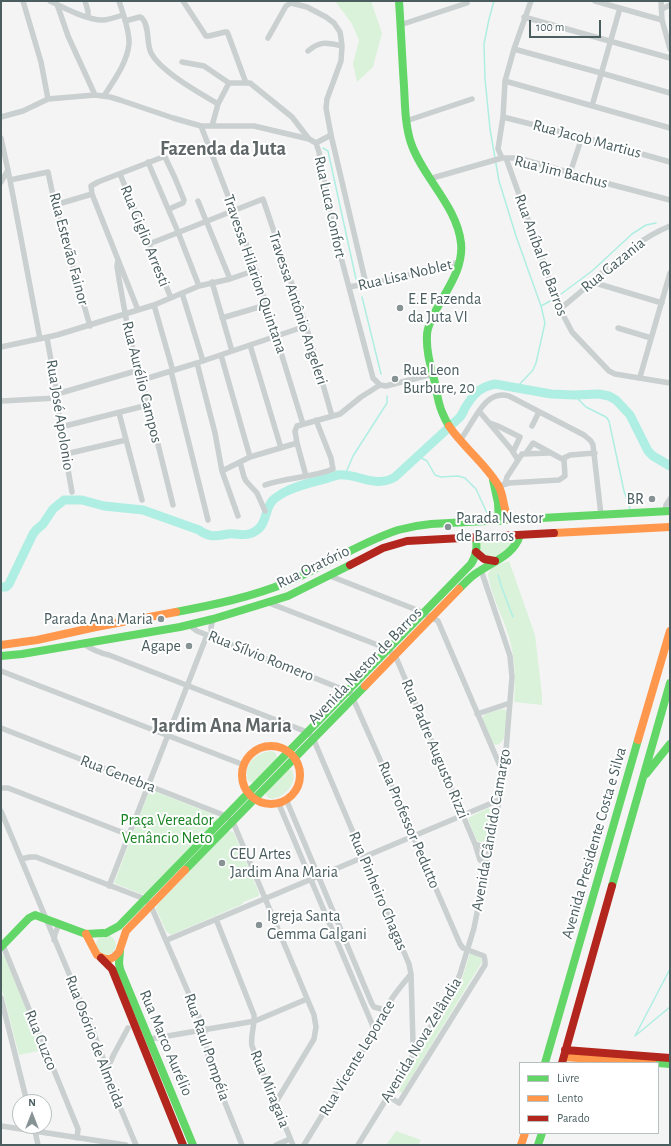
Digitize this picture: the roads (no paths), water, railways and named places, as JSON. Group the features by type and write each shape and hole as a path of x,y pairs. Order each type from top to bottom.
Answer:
{"main road":[{"path":"399,1 406,121 409,136 413,151 423,170 450,211 460,232 462,252 459,268 428,329 426,342 427,351 445,420 500,486 506,515 519,527 520,535"},
{"path":"499,520 498,503 500,486"},
{"path":"667,512 666,523 670,527"},
{"name":"Rua Oratório","path":"1,645 58,636 209,606 282,584 372,540 398,530 422,524 667,512"},
{"path":"485,521 478,527 476,532 476,552 481,558 488,561 495,561"},
{"name":"Rua Oratório","path":"1,656 22,654 188,626 269,602 288,600 383,548 407,541 670,527"},
{"name":"Avenida Nestor de Barros","path":"120,948 126,931 472,576 513,550 520,540 520,535"},
{"name":"Avenida Nestor de Barros","path":"104,933 117,927 145,899 471,564 476,552"},
{"name":"Avenida Presidente Costa e Silva","path":"545,1062 670,631"},
{"name":"Avenida Presidente Costa e Silva","path":"564,1057 643,779 668,699 670,683"},
{"path":"651,698 668,699"},
{"path":"643,779 670,744"},
{"path":"261,748 280,748 295,758 299,769 299,780 294,791 286,799 269,803 255,799 248,793 242,779 242,772 249,757 256,750 261,748"},
{"path":"2,945 29,918 35,915 86,934 104,933 116,936 119,940 120,948 117,955 112,959 106,960 100,958 95,953 86,934"},
{"path":"94,949 96,938 104,933"},
{"name":"Rua Marco Aurélio","path":"120,948 120,968 134,1012 183,1145"},
{"name":"Rua Marco Aurélio","path":"100,958 112,969 150,1039 193,1145"},
{"path":"564,1057 670,1058"},
{"path":"564,1057 637,1062"},
{"path":"659,1063 670,1064"},
{"path":"521,1145 525,1134"},
{"path":"538,1145 542,1134"}],"street":[{"path":"23,1 41,62 48,98"},
{"path":"50,1 97,20 105,20 123,15"},
{"path":"85,1 88,7 88,17"},
{"path":"104,96 120,72 129,44 125,21 119,1"},
{"path":"183,1 206,36 225,32 228,34 246,82"},
{"name":"Rua Aníbal de Barros","path":"531,1 524,17 505,81 503,117 498,149 560,309 572,332 606,370 615,374 670,383"},
{"path":"595,1 662,20"},
{"path":"661,1 662,20 670,49"},
{"path":"400,25 467,3"},
{"path":"57,4 68,36 95,95"},
{"name":"Rua Luca Confort","path":"268,38 286,6 290,4 307,7 326,17 334,23 340,32 342,46 341,61 326,103 326,108 366,284"},
{"path":"662,9 670,5"},
{"path":"592,106 620,8"},
{"path":"125,21 140,17 142,18 146,25 150,50 155,59 167,71 218,104"},
{"path":"524,17 670,58"},
{"path":"308,51 318,44 323,43 342,46"},
{"path":"514,49 670,93"},
{"path":"182,62 204,66 229,83 250,83 286,112 310,139 316,143"},
{"path":"505,81 670,128"},
{"path":"212,126 218,104 229,83"},
{"path":"1,117 23,111 48,98 95,95 120,100 202,126 254,126 310,139"},
{"path":"406,121 472,99"},
{"name":"Rua Jacob Martius","path":"503,117 582,137 670,162"},
{"name":"Travessa Hilarion Quintana","path":"202,126 256,270 303,424"},
{"name":"Rua Luca Confort","path":"331,135 316,143 332,218 373,378 380,385"},
{"path":"570,173 582,137"},
{"path":"1,138 40,339"},
{"path":"138,310 92,194 91,186 148,162 165,157 184,200 183,203 169,209"},
{"name":"Rua Jim Bachus","path":"429,179 490,161 502,159 525,160 670,200"},
{"path":"148,162 169,209 199,286"},
{"path":"1,182 8,170"},
{"name":"Rua Estevão Fainor","path":"10,180 48,172 55,205 90,326"},
{"name":"Rua Giglio Arresti","path":"120,174 171,298"},
{"path":"55,205 92,194"},
{"name":"Travessa Antônio Angeleri","path":"234,210 263,199 306,326 332,416"},
{"path":"198,201 230,278"},
{"path":"149,244 234,210"},
{"name":"Rua Gazania","path":"560,309 622,255 646,237 670,226"},
{"name":"Rua Aurélio Campos","path":"118,257 117,267 129,335 142,380 173,505"},
{"name":"Rua Lisa Noblet","path":"349,287 397,278 460,262"},
{"path":"1,347 47,338 90,326 154,305 199,286 256,270"},
{"path":"640,377 670,273"},
{"path":"212,282 232,351"},
{"path":"592,282 662,303"},
{"path":"182,293 204,361"},
{"name":"Rua Aurélio Campos","path":"154,305 172,371 208,520"},
{"path":"222,318 266,305"},
{"path":"142,380 204,361 306,326"},
{"path":"618,328 651,338"},
{"name":"Rua José Apolonio","path":"47,338 72,492"},
{"path":"250,345 281,448"},
{"path":"221,355 250,457"},
{"path":"197,363 215,433 222,471 238,516"},
{"path":"1,401 57,396 139,370"},
{"path":"306,476 295,434 297,426 342,413 361,397 380,385 386,386 433,374"},
{"path":"456,434 466,433 485,404 494,397 500,395 509,396 584,435 591,441 595,453 601,515"},
{"path":"61,427 148,405"},
{"path":"479,411 518,460"},
{"path":"532,426 539,412"},
{"path":"119,413 142,500"},
{"path":"265,485 281,480 312,475 333,469 331,458 316,420"},
{"path":"490,423 520,437 513,452"},
{"path":"66,454 126,440"},
{"path":"533,444 564,460 565,474 563,478 559,480 500,486 522,454 526,453 533,444"},
{"path":"222,471 250,457 281,448 298,445"},
{"path":"526,453 551,453"},
{"path":"562,459 570,456 595,453"},
{"path":"240,462 244,477 257,493 265,512"},
{"path":"667,512 666,505 670,499"},
{"path":"344,568 344,576 347,582"},
{"name":"Avenida Cândido Camargo","path":"467,950 474,928 500,800 504,775 512,677 510,656 504,635 480,570"},
{"path":"330,576 423,613 432,617 439,623 504,775"},
{"path":"288,600 291,611"},
{"path":"269,602 383,647 395,655"},
{"path":"109,886 187,685 209,636 213,619"},
{"name":"Rua Sílvio Romero","path":"188,626 209,636 348,691"},
{"path":"104,640 105,651 108,654"},
{"path":"84,644 90,648 307,732 313,738"},
{"name":"Rua Padre Augusto Rizzi","path":"395,655 480,860 487,866"},
{"path":"1,671 244,765"},
{"path":"348,691 353,698"},
{"name":"Rua Professor Pedutto","path":"353,698 460,944 467,950"},
{"path":"477,714 510,703"},
{"name":"Rua Genebra","path":"1,728 226,816 233,822"},
{"name":"Rua Pinheiro Chagas","path":"313,738 408,961 411,974 413,1043 415,1050"},
{"path":"493,750 506,753"},
{"path":"1,788 8,788 129,835"},
{"path":"286,799 372,1004 374,1007 385,1010"},
{"path":"167,940 500,800"},
{"path":"278,802 375,1031"},
{"name":"Rua Osório de Almeida","path":"1,811 102,1054 108,1069 109,1081 136,1145"},
{"path":"233,822 316,1023 315,1036 312,1043 276,1102"},
{"path":"474,844 490,848"},
{"path":"21,860 36,857 145,899"},
{"name":"Rua Raul Pompéia","path":"145,899 151,906 167,940 204,1030 209,1063 242,1145"},
{"path":"35,915 38,902"},
{"name":"Rua Miragaia","path":"216,919 254,1012 255,1021 252,1046 292,1142"},
{"path":"54,940 59,924"},
{"name":"Rua Cuzco","path":"2,945 78,1129 77,1138"},
{"name":"Avenida Nova Zelândia","path":"358,1145 415,1050 454,989 467,950 484,956 486,961 485,965 399,1103 388,1096"},
{"name":"Rua Vicente Leporace","path":"292,1142 305,1144 332,1100 334,1094 384,1016 385,1010 400,987 411,974"},
{"path":"1,998 25,1094"},
{"path":"150,1039 255,1021 307,1000"},
{"path":"108,1069 128,1028"},
{"path":"154,1049 163,1037"},
{"path":"102,1054 114,1054"},
{"path":"1,1126 12,1127"},
{"path":"52,1133 126,1145"},
{"path":"35,1134 38,1145"},
{"path":"276,1145 292,1142"}],"waterway":[{"path":"494,1 484,44 485,79 490,129 499,181 516,236 541,306 545,323 533,370 517,387"},
{"path":"323,148 328,151 356,279"},
{"path":"561,294 592,271 632,234 646,225 656,223"},
{"path":"362,297 381,374"},
{"path":"541,306 552,300"},
{"path":"1,587 6,587 9,584 33,534 43,524 53,509 64,500 82,500 104,506 143,510 210,535 249,534 260,528 273,500 292,489 338,475 353,476 373,481 388,480 395,477 459,418 477,392 489,385 495,384 551,394 599,394 609,396 616,400 630,415 648,451 653,456 670,466"},
{"path":"574,395 586,407 606,417 609,421 624,491 630,509"},
{"path":"345,475 353,456 387,403 387,396"},
{"path":"418,456 427,461 435,475 441,477 458,476 465,478 476,489 487,513"},
{"path":"498,575 513,617"},
{"path":"670,969 635,1036 670,1007"}],"place":[{"name":"E.E Fazenda da Juta VI","path":"400,308"},
{"name":"Rua Leon Burbure, 20","path":"395,379"},
{"name":"BR","path":"652,499"},
{"name":"Parada Nestor de Barros","path":"448,527"},
{"name":"Parada Ana Maria","path":"161,619"},
{"name":"Agape","path":"189,646"},
{"name":"CEU Artes Jardim Ana Maria","path":"222,863"},
{"name":"Igreja Santa Gemma Galgani","path":"259,925"}],"district":[{"name":"Fazenda da Juta","path":"223,149"},
{"name":"Jardim Ana Maria","path":"222,726"}],"park label":[{"name":"Praça Vereador Venâncio Neto","path":"167,829"}]}
